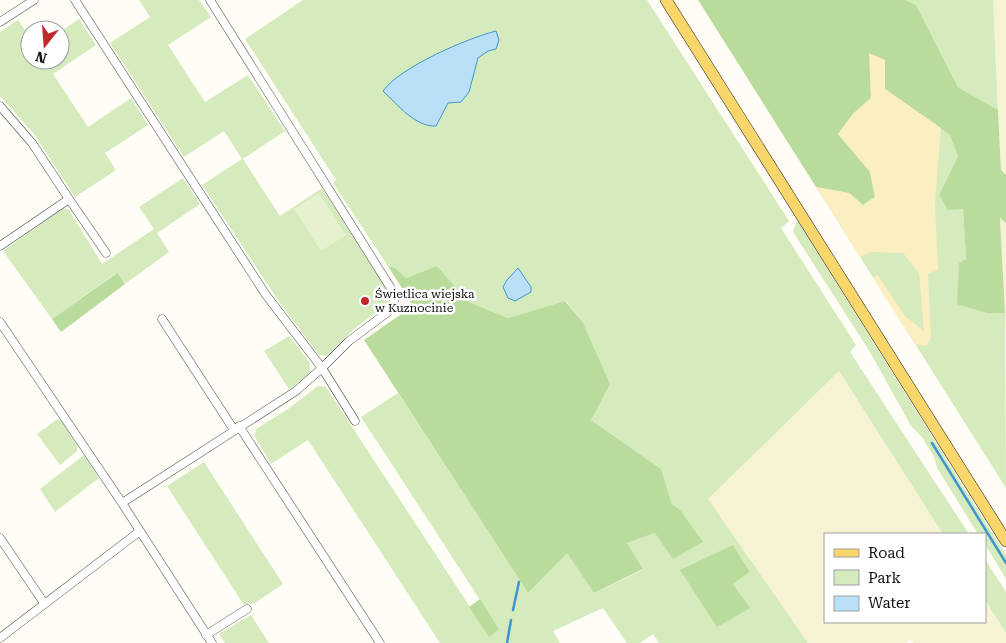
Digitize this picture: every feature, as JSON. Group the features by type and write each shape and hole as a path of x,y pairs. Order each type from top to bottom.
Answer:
{"main road":[{"path":"666,0 1006,541"}],"street":[{"path":"0,22 34,0"},
{"path":"74,0 266,295 322,368 355,420"},
{"path":"122,503 296,391 349,341 388,312 394,301 394,295 210,0"},
{"path":"0,106 32,142 106,253"},
{"path":"0,246 69,199"},
{"path":"162,319 380,643"},
{"path":"0,322 122,503 212,643"},
{"path":"0,638 140,531"},
{"path":"0,538 44,603"},
{"path":"206,635 247,609"}],"shaded area":[{"path":"993,0 1006,0 1006,175 1001,170"},
{"path":"1000,216 1006,223 1006,342 1005,313"},
{"path":"839,371 942,533 824,533 824,623 986,623 986,602 1006,633 1006,643 913,643 910,640 906,643 808,643 707,499"}],"green space":[{"path":"139,0 199,0 211,17 168,45 205,102 248,75 285,131 243,159 280,216 322,188 391,295 389,303 354,329 327,356 319,355 280,303 202,185 242,159 224,131 184,157 110,43 150,17"},
{"path":"303,0 647,0 789,221 781,228 856,345 850,352 968,533 942,533 839,371 708,499 808,643 659,643 653,634 640,643 627,643 603,608 553,631 560,643 440,643 308,440 271,464 255,437 256,429 288,409 318,386 326,387 489,636 499,629 361,417 398,393 528,593 567,552 594,593 643,570 627,543 655,533 680,510 672,504 661,469 591,420 582,321 566,301 508,318 469,302 437,266 406,278 395,268 388,266 333,183 336,180 245,39","holes":["733,545 750,572 733,584"]},
{"path":"698,0 906,0 916,5 958,87 998,110 1001,170 1006,175 1006,223 1000,218 1005,313 987,313 957,304 959,263 966,259 963,209 948,210 939,195 958,156 950,135 885,89 870,54 871,98 853,114 838,134 870,172 875,197 863,205 849,193 816,187"},
{"path":"906,0 993,0 998,110 958,87 916,5"},
{"path":"79,19 96,45 70,63 70,25"},
{"path":"18,20 20,23 20,70 59,70 53,74 88,127 131,98 148,125 105,153 116,170 75,197 34,134 0,96 0,32"},
{"path":"885,89 951,135 958,156 939,195 963,208 966,259 987,313 1005,313 1006,488 816,187"},
{"path":"183,178 200,204 157,233 169,252 125,284 116,273 52,319 3,251 63,208 69,210 102,264 154,229 139,207"},
{"path":"319,193 346,235 321,251 294,209"},
{"path":"797,220 1006,555 1006,579 986,546 986,533 977,533 937,468 934,457 922,437 911,426 870,352 793,232"},
{"path":"388,266 395,268 406,278 437,266 469,302 508,318 565,301 582,321 610,384 591,420 661,469 672,504 680,510 703,542 673,559 655,533 627,543 643,569 594,593 567,553 528,593 364,340 413,306"},
{"path":"117,273 125,284 61,332 52,319"},
{"path":"289,336 310,363 310,374 289,389 264,351"},
{"path":"56,420 61,420 77,445 77,451 60,465 37,434"},
{"path":"84,455 99,478 55,512 40,489"},
{"path":"204,462 283,584 255,603 244,605 167,486"},
{"path":"733,545 750,572 733,584 750,608 717,627 680,570"},
{"path":"986,561 1006,592 1006,633 986,602"},
{"path":"480,599 499,629 489,637 469,607"},
{"path":"251,615 269,643 225,643 219,634"}],"sand":[{"path":"869,53 885,60 885,89 941,128 935,203 938,270 928,274 931,338 926,346 915,344 873,278 877,274 905,316 924,331 919,273 903,253 871,252 860,257 816,187 849,193 863,205 875,197 870,172 838,134 853,114 871,98"}],"water":[{"path":"496,31 499,40 496,49 488,51 478,58 469,92 461,102 448,103 436,126 421,123 414,119 383,91 404,72 419,63 452,47"},
{"path":"518,268 531,287 531,292 515,301 508,298 503,287"}],"waterway":[{"path":"932,443 1006,563"},
{"path":"513,610 519,582"},
{"path":"507,643 511,620"}],"place":[{"name":"Świetlica wiejska w Kuznocinie","path":"365,301"}]}
